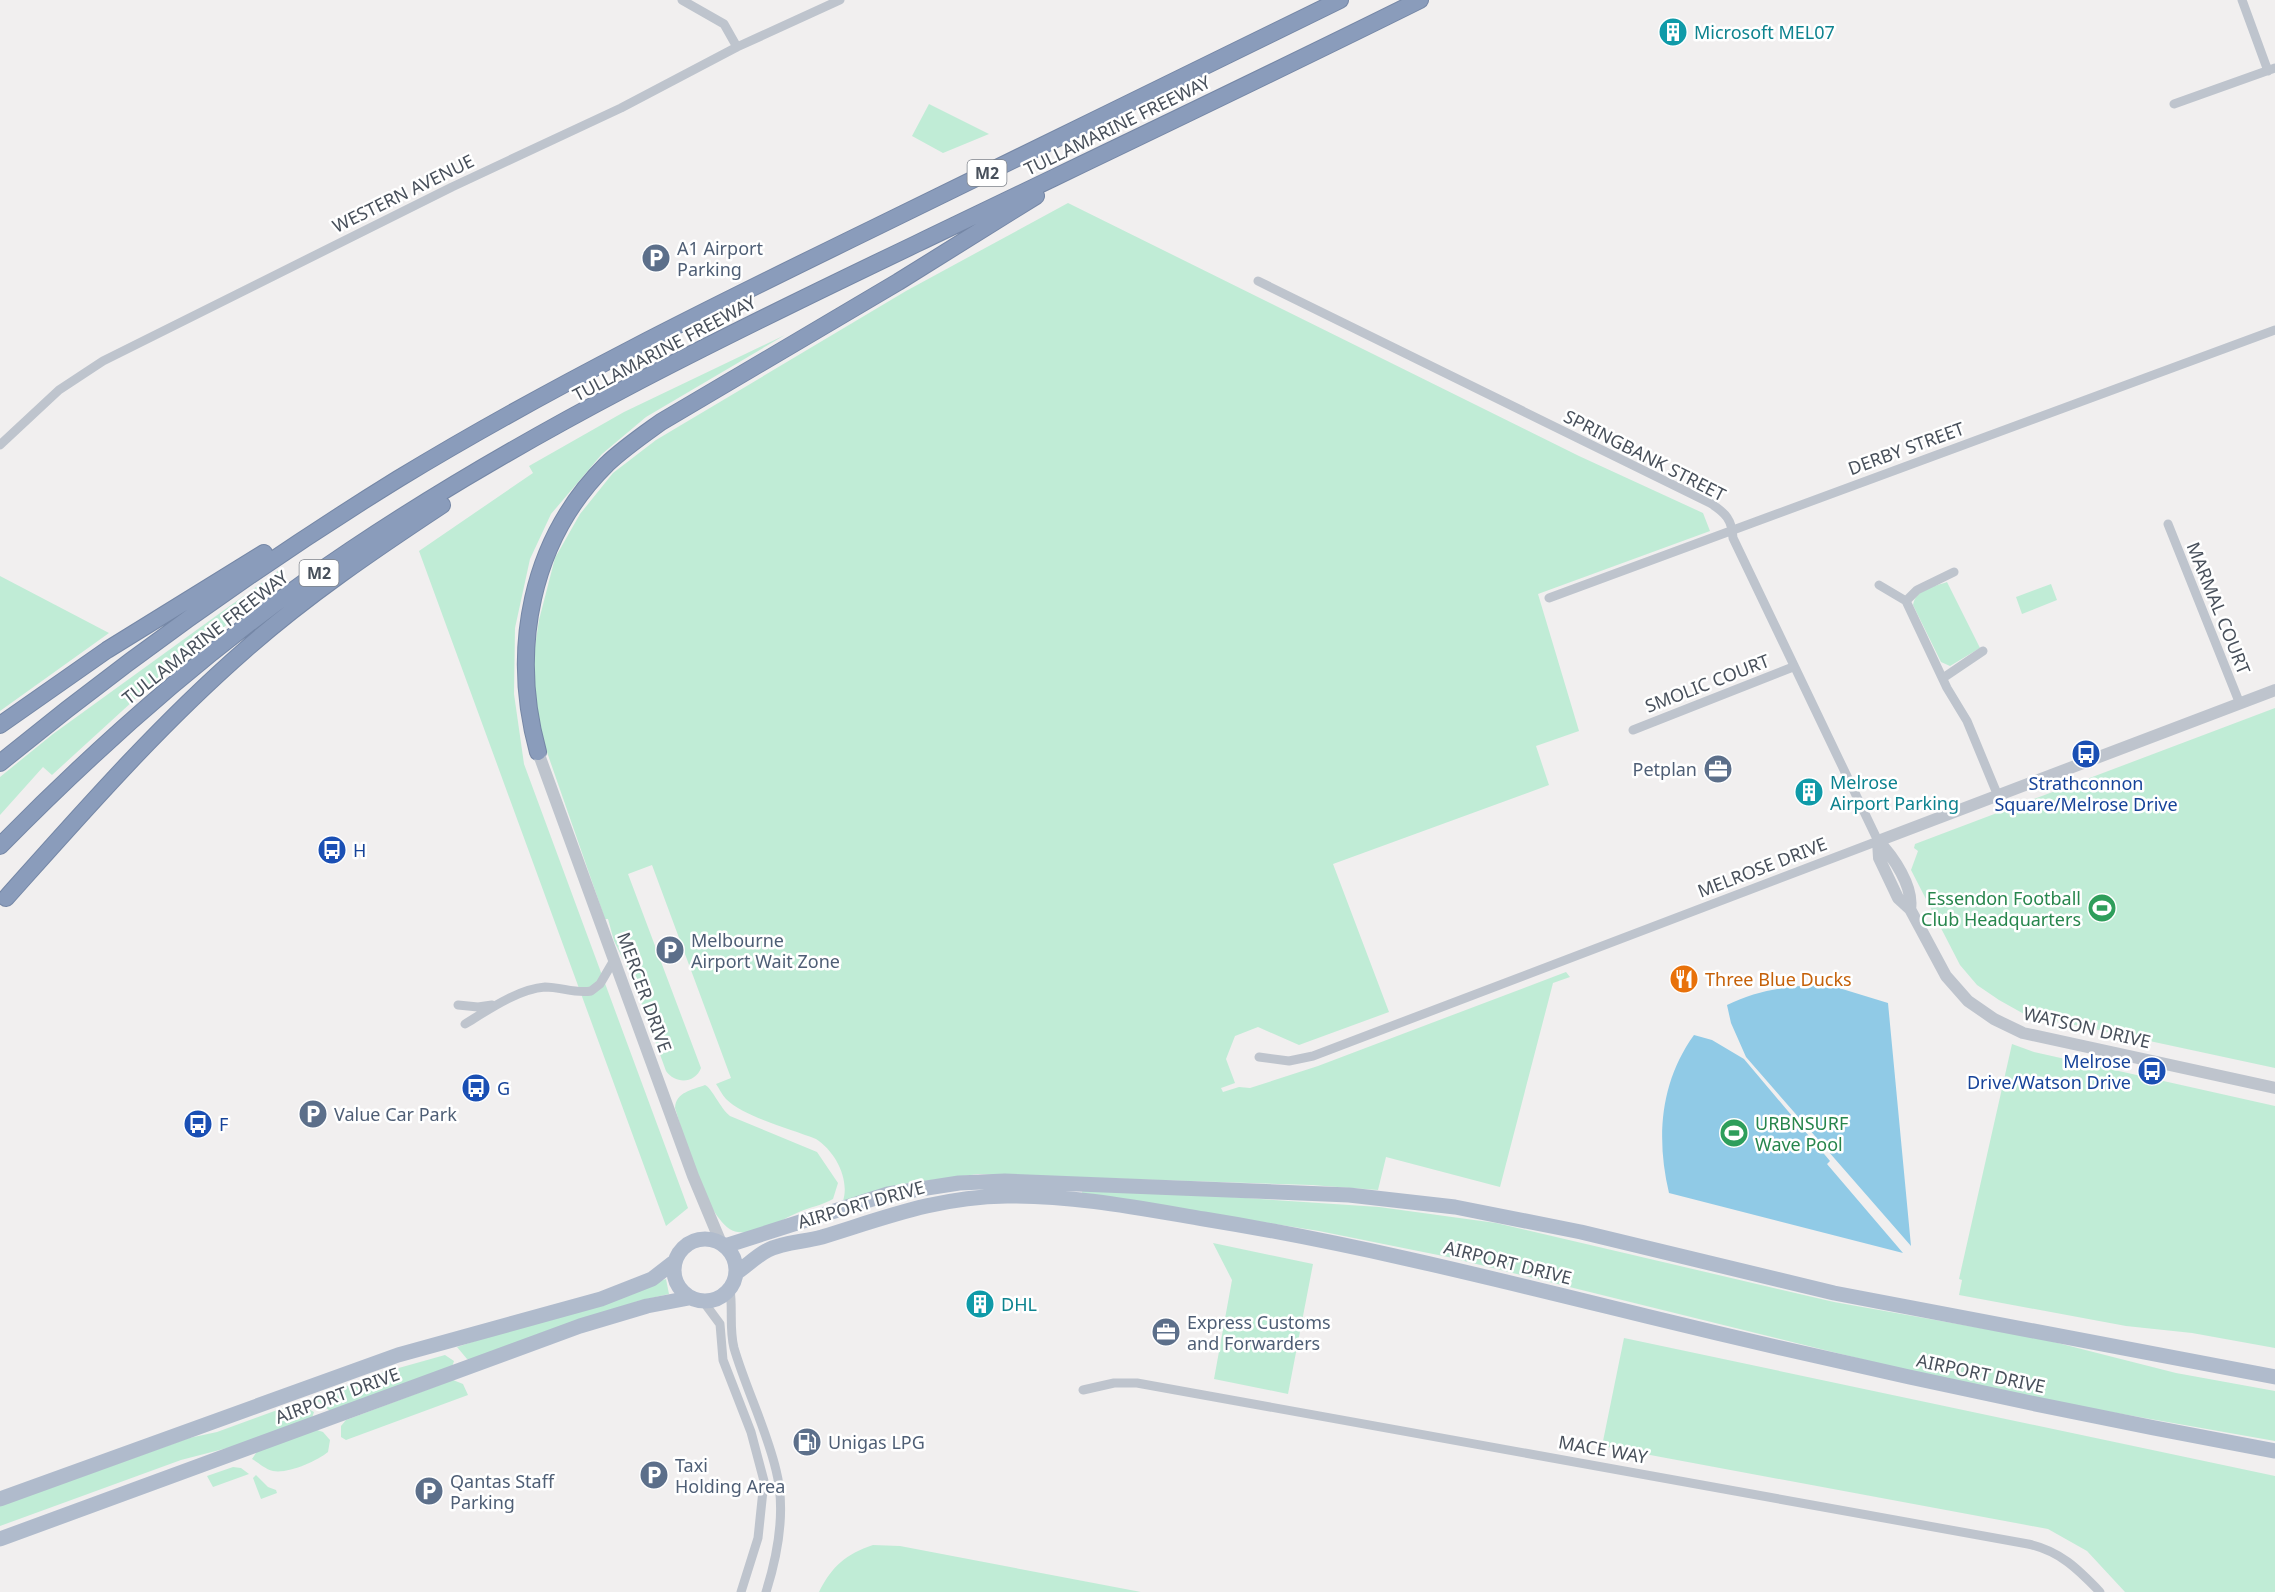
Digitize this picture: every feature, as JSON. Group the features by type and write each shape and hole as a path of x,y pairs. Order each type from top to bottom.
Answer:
{"highway":[{"name":"TULLAMARINE FREEWAY","path":"0,764 141,652 299,542 444,452 634,346 1340,0"},
{"name":"TULLAMARINE FREEWAY","path":"0,846 63,782 133,719 301,585 408,513 562,424 744,327 1420,0"},
{"path":"538,752 525,692 526,629 532,597 555,535 578,497 607,464 661,422 898,282 1106,153"},
{"path":"3,902 127,763 244,651 294,609 380,546 562,424"},
{"path":"0,725 186,600 281,544 299,542"}],"main road":[{"name":"AIRPORT DRIVE","path":"723,1244 883,1196 959,1183 1005,1181 1349,1195 1482,1212 1581,1232 1834,1293 2275,1377"},
{"name":"AIRPORT DRIVE","path":"736,1273 776,1247 817,1238 880,1216 931,1203 1008,1196 1074,1200 1162,1212 1339,1243 1465,1271 1824,1359 1995,1397 2275,1452"},
{"path":"708,1239 723,1244 734,1260 736,1273 730,1289 722,1296 696,1299 676,1282 674,1262 678,1254 690,1242 708,1239"},
{"name":"AIRPORT DRIVE","path":"0,1499 398,1355 611,1296 652,1279 674,1262"},
{"name":"AIRPORT DRIVE","path":"0,1539 580,1326 647,1306 696,1299"}],"street":[{"path":"681,0 724,24 737,47"},
{"name":"WESTERN AVENUE","path":"0,445 58,390 103,361 452,187 621,108 737,47 840,0"},
{"path":"2174,104 2272,70 2242,0"},
{"name":"SPRINGBANK STREET","path":"1258,281 1710,503 1727,515 1733,538 1793,668 1878,841"},
{"name":"DERBY STREET","path":"1549,598 2274,332"},
{"name":"MARMAL COURT","path":"2168,524 2240,704"},
{"path":"1906,601 1917,590 1954,572"},
{"path":"1879,585 1906,601 1943,678 1967,721 1998,796"},
{"path":"1943,678 1983,651"},
{"name":"SMOLIC COURT","path":"1633,730 1793,668"},
{"name":"MELROSE DRIVE","path":"1259,1057 1289,1060 1313,1056 2275,690"},
{"name":"MERCER DRIVE","path":"538,752 693,1176 723,1244"},
{"name":"WATSON DRIVE","path":"1878,841 1891,854 1912,899 1911,909 1935,960 1957,990 1974,1005 2023,1033 2275,1088"},
{"path":"465,1024 503,1003 545,987 591,991 600,984 614,960"},
{"path":"458,1005 478,1007 503,1003"},
{"path":"730,1289 733,1346 768,1443 779,1484 779,1529 766,1592"},
{"path":"696,1299 720,1324 723,1360 753,1439 764,1480 758,1538 741,1592"},
{"name":"MACE WAY","path":"1083,1390 1114,1383 1137,1383 2044,1547 2065,1558 2100,1592"}],"green space":[{"path":"929,104 989,134 943,153 912,136"},
{"path":"1068,203 1579,456 1703,513 1710,531 1538,594 1579,731 1536,746 1549,785 1333,864 1389,1012 1299,1045 1258,1027 1235,1036 1226,1059 1235,1083 1221,1088 1223,1092 1239,1087 1250,1088 1318,1066 1566,972 1570,977 1553,983 1500,1187 1386,1157 1378,1190 1311,1185 978,1174 909,1183 843,1201 845,1193 843,1175 835,1158 823,1144 816,1139 744,1111 726,1099 716,1084 731,1078 652,865 628,874 701,1068 694,1077 685,1080 674,1078 666,1071 632,977 614,941 608,919 605,919 540,732 532,667 539,620 555,558 580,514 613,473 656,440 906,291"},
{"path":"785,335 646,417 602,454 551,514 530,559 515,628 514,694 524,764 688,1208 666,1226 419,551 533,473 529,466 624,412"},
{"path":"278,571 284,580 156,680 52,775 43,767 0,815 0,777 53,734"},
{"path":"0,576 109,633 0,711"},
{"path":"1947,582 1980,648 1950,666 1941,662 1913,605 1921,592"},
{"path":"2051,584 2057,600 2022,614 2016,597"},
{"name":"Essendon Football Club Headquarters","path":"2275,708 2275,1068 2024,1014 1977,985 1960,965 1911,870 1918,851 1914,848 1915,844"},
{"path":"2012,1044 2034,1052 2275,1106 2275,1348 2192,1333 2126,1326 1959,1295 1962,1280 1959,1279"},
{"path":"705,1085 730,1116 817,1152 838,1183 833,1199 753,1231 738,1232 727,1227 707,1199 675,1108 678,1098 690,1090"},
{"path":"1083,1187 1379,1207 1496,1223 1834,1302 2042,1339 2176,1373 2275,1391 2275,1441 2088,1408 1918,1373 1448,1257 1319,1231 1082,1193"},
{"path":"1213,1243 1313,1264 1288,1394 1214,1379 1232,1280"},
{"path":"666,1279 669,1294 638,1301 472,1360 467,1359 457,1347"},
{"path":"1624,1338 2275,1476 2275,1592 2125,1592 2087,1551 2048,1529 1602,1446"},
{"path":"445,1355 454,1361 452,1367 330,1411 314,1398 388,1371"},
{"path":"453,1380 463,1384 468,1395 346,1440 341,1437 341,1426 346,1420"},
{"path":"291,1405 301,1405 314,1412 312,1418 235,1446 181,1460 0,1526 0,1506 189,1438 217,1432"},
{"path":"317,1430 323,1432 330,1440 328,1452 310,1463 286,1471 273,1471 252,1459 258,1450"},
{"path":"233,1467 241,1468 249,1474 213,1487 207,1476"},
{"path":"256,1475 277,1493 261,1499 253,1478"},
{"path":"873,1545 900,1546 1141,1592 819,1592 829,1575 841,1562 855,1552"}],"water":[{"name":"URBNSURF Wave Pool","path":"1812,985 1839,988 1888,1003 1911,1246 1746,1057 1731,1023 1727,1005 1769,990"},
{"name":"URBNSURF Wave Pool","path":"1694,1035 1712,1040 1744,1059 1830,1161 1827,1164 1903,1253 1669,1193 1663,1152 1664,1111 1674,1072"}],"place":[{"name":"Microsoft MEL07","path":"1673,32"},
{"name":"A1 Airport Parking","path":"656,258"},
{"name":"Strathconnon Square/Melrose Drive","path":"2086,754"},
{"name":"Petplan","path":"1718,769"},
{"name":"Melrose Airport Parking","path":"1809,792"},
{"name":"H","path":"332,850"},
{"name":"Essendon Football Club Headquarters","path":"2102,908"},
{"name":"Melbourne Airport Wait Zone","path":"670,950"},
{"name":"Three Blue Ducks","path":"1684,979"},
{"name":"Melrose Drive/Watson Drive","path":"2152,1071"},
{"name":"G","path":"476,1088"},
{"name":"Value Car Park","path":"313,1114"},
{"name":"F","path":"198,1124"},
{"name":"URBNSURF Wave Pool","path":"1734,1133"},
{"name":"DHL","path":"980,1304"},
{"name":"Express Customs and Forwarders","path":"1166,1332"},
{"name":"Unigas LPG","path":"807,1442"},
{"name":"Taxi Holding Area","path":"654,1475"},
{"name":"Qantas Staff Parking","path":"429,1491"}]}
